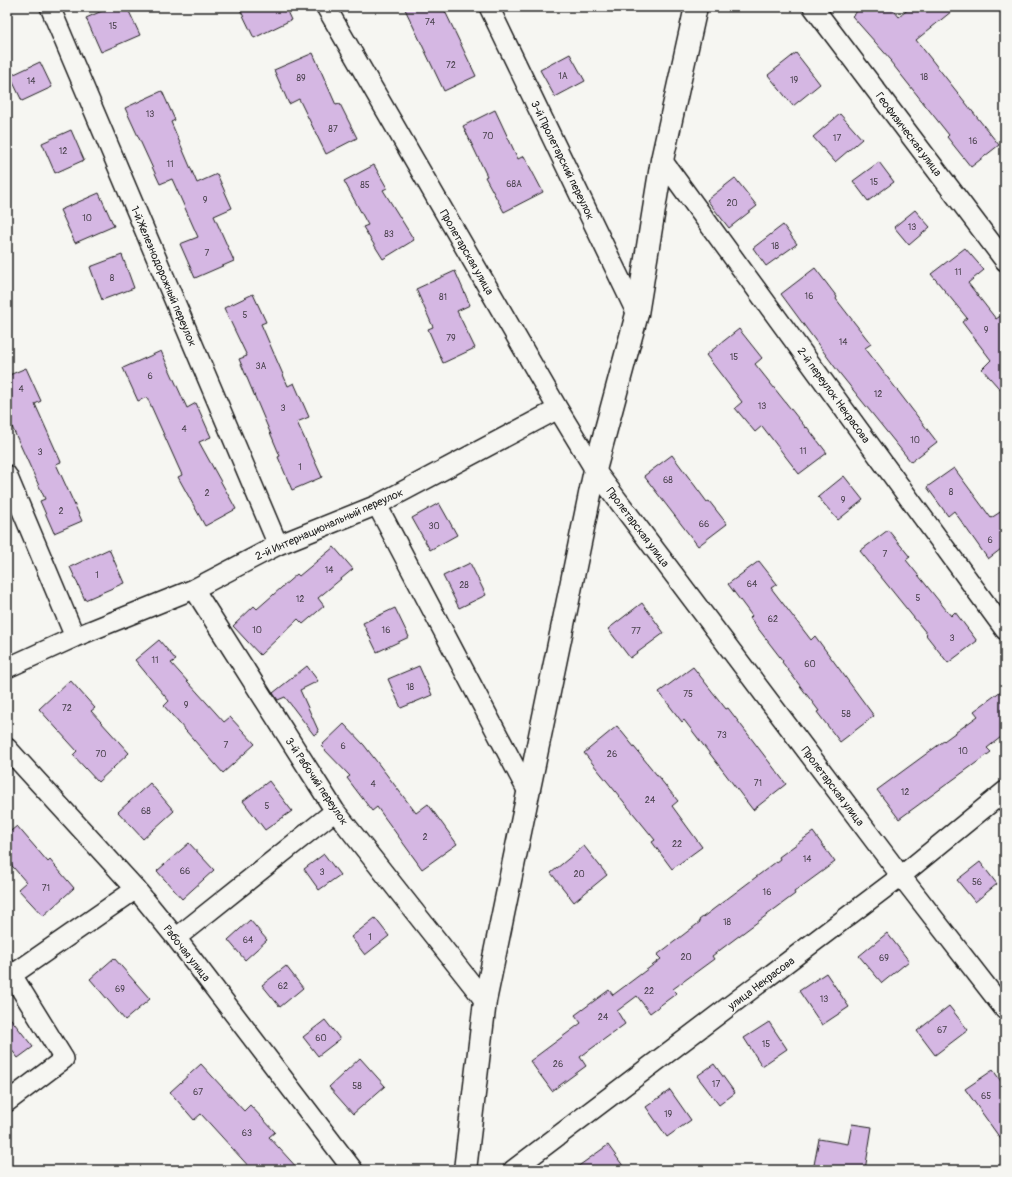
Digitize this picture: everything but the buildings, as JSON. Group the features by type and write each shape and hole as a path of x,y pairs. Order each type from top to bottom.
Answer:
{"street":[{"name":"1-й Железнодорожный переулок","path":"50,7 278,544"},
{"name":"Пролетарская улица","path":"326,7 558,409 595,470 901,876 1005,1010"},
{"name":"3-й Пролетарский переулок","path":"489,7 638,314"},
{"path":"465,1170 485,1001 595,470 638,314 662,160 696,7"},
{"name":"Геофизическая улица","path":"813,7 1005,261"},
{"name":"2-й переулок Некрасова","path":"662,160 1005,630"},
{"name":"2-й Интернациональный переулок","path":"7,668 75,637 194,589 278,544 377,505 558,409"},
{"path":"7,475 75,637"},
{"path":"377,505 528,792"},
{"name":"3-й Рабочий переулок","path":"194,589 335,811 485,1001"},
{"name":"Рабочая улица","path":"7,748 136,889 176,938 353,1170"},
{"name":"улица Некрасова","path":"513,1170 901,876 1005,791"},
{"path":"176,938 335,811"},
{"path":"7,1102 64,1059 9,972 136,889"}]}
